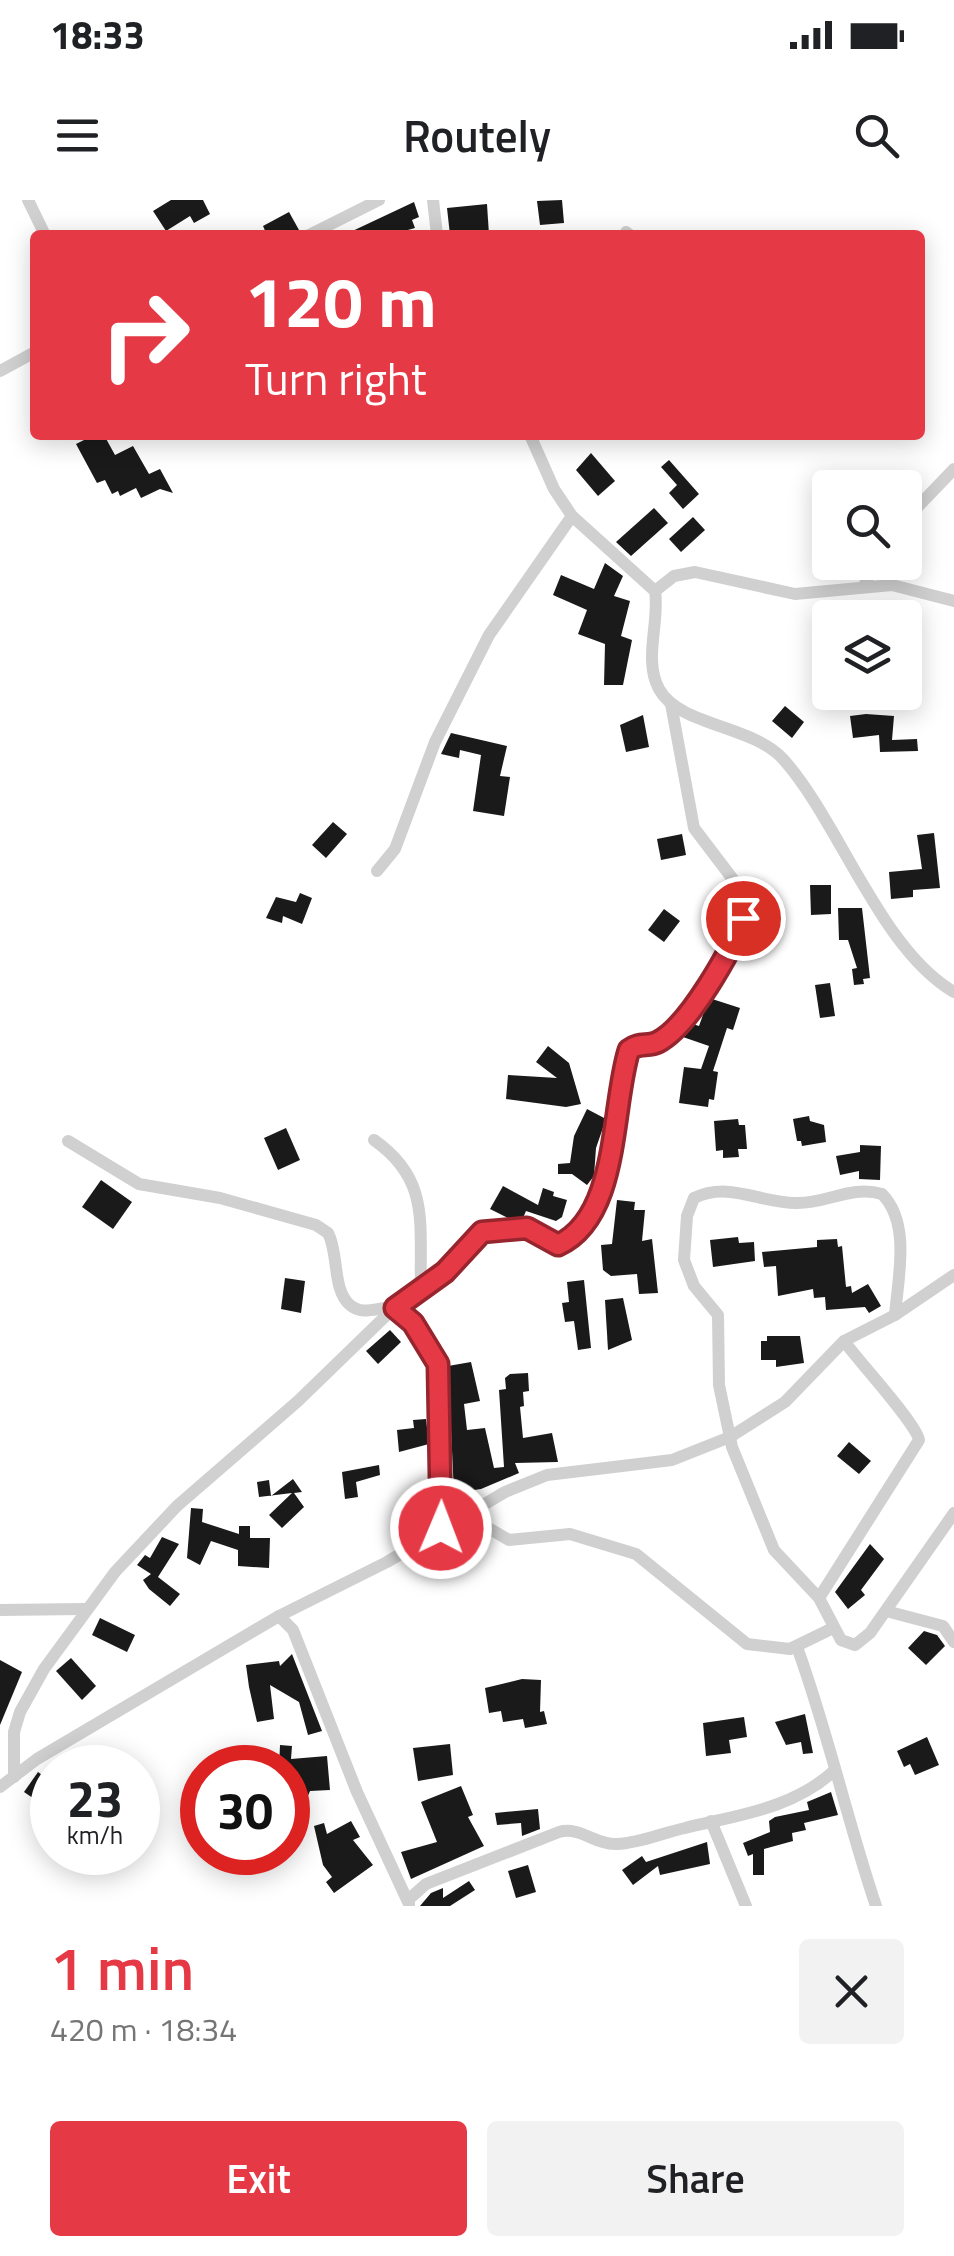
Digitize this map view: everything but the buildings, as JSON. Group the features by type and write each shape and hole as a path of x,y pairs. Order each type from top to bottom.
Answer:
{"street":[{"path":"28,200 42,230"},
{"path":"320,230 380,200"},
{"path":"433,200 436,230"},
{"path":"0,371 30,355"},
{"path":"532,440 554,489 572,516 655,591 654,670 660,693 671,704 754,738 782,759 806,788 866,890 907,945 954,992"},
{"path":"922,502 954,469"},
{"path":"377,871 396,849 434,742 489,636 572,516"},
{"path":"655,591 683,573 796,594 892,585 954,601"},
{"path":"864,586 867,580"},
{"path":"14,1777 14,1732 20,1712 86,1610 176,1506 298,1402 395,1308 445,1272 482,1232 527,1228 558,1245 573,1235 601,1192 629,1050 660,1041 676,1026 736,940 743,918 741,896 694,828 671,704"},
{"path":"68,1140 139,1184 220,1198 316,1225 333,1242 343,1296 350,1305 364,1311 395,1308 413,1323 438,1364 441,1528"},
{"path":"374,1140 410,1171 416,1192 421,1288"},
{"path":"895,1316 898,1226 891,1203 882,1194 847,1192 796,1204 724,1191 694,1198 687,1216 686,1274 718,1315 719,1384 730,1437 774,1550 819,1598 832,1628 846,1645 855,1645 886,1610 954,1513"},
{"path":"0,1786 279,1616 536,1478 644,1466 699,1452 730,1437 785,1402 844,1341 895,1316 954,1275"},
{"path":"819,1598 919,1440 912,1421 869,1378 844,1341"},
{"path":"466,1515 509,1540 570,1534 636,1554 748,1644 780,1650 798,1647 832,1628"},
{"path":"0,1610 86,1610"},
{"path":"886,1610 943,1626 954,1642"},
{"path":"279,1616 293,1630 357,1792 409,1903 426,1884 570,1828 613,1844 780,1804 834,1771"},
{"path":"798,1647 876,1906"},
{"path":"711,1822 746,1906"}],"route":[{"path":"441,1528 444,1511 438,1364 413,1323 395,1308 445,1272 482,1232 527,1228 558,1245 573,1235 587,1219 601,1192 629,1050 638,1044 660,1041 676,1026 736,940 743,918"}]}
